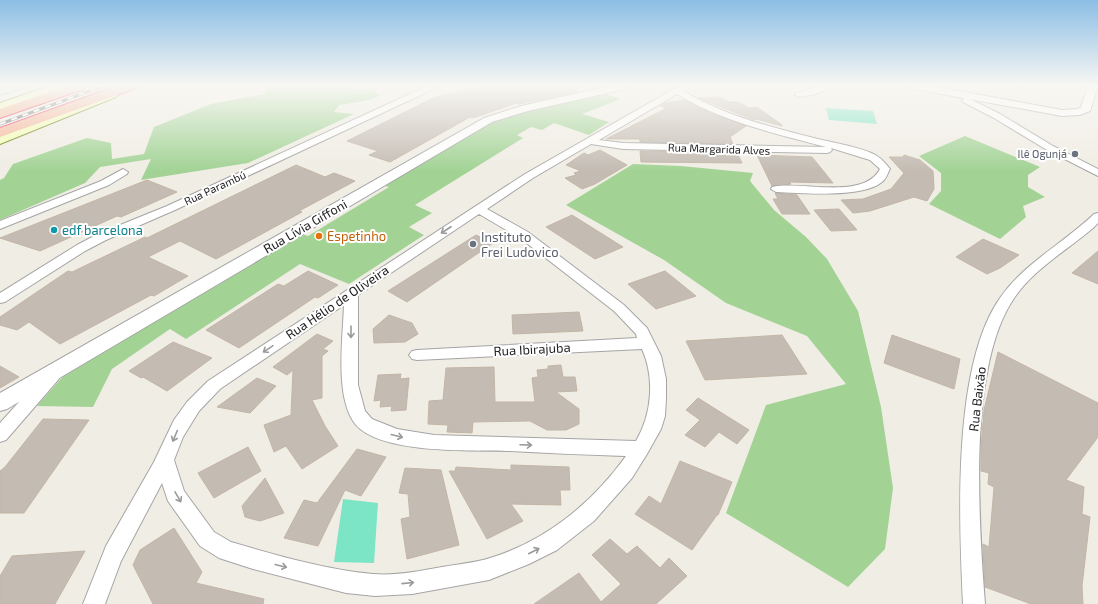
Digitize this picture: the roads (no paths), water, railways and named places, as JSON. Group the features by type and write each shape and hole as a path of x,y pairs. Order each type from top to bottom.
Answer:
{"highway":[{"path":"0,133 53,114"}],"main road":[{"path":"0,140 63,114"}],"street":[{"name":"Rua Parambú","path":"0,299 81,248 102,237 171,208 372,114"},
{"name":"Rua Lívia Giffoni","path":"0,403 488,120 505,114"},
{"name":"Rua Hélio de Oliveira","path":"94,604 108,568 165,460 185,416 198,400 214,385 529,176 636,114"},
{"path":"725,114 874,158 885,169 885,174 878,180 850,189 776,189"},
{"path":"993,114 1050,148 1098,172"},
{"name":"Rua Margarida Alves","path":"589,141 623,146 775,150 849,150"},
{"path":"0,225 105,184 123,172"},
{"path":"165,460 175,494 207,538 226,551 253,560 346,582 375,585 412,583 489,569 550,543 587,515 624,472 641,449 656,416 658,379 653,356 648,343 635,324 605,297 524,235 479,209"},
{"name":"Rua Baixão","path":"974,604 970,536 970,469 977,381 985,346 994,320 1018,284 1098,216"},
{"path":"351,293 350,385 352,400 357,413 364,422 380,432 425,441 641,449"},
{"name":"Rua Ibirajuba","path":"417,355 648,343"},
{"path":"0,435 59,368"}],"railway":[{"path":"0,124 27,114"}],"place":[{"name":"Ilê Ogunjá","path":"1075,154"},
{"name":"edf barcelona","path":"54,230"},
{"name":"Espetinho","path":"319,236"},
{"name":"Instituto Frei Ludovico","path":"473,244"}]}
